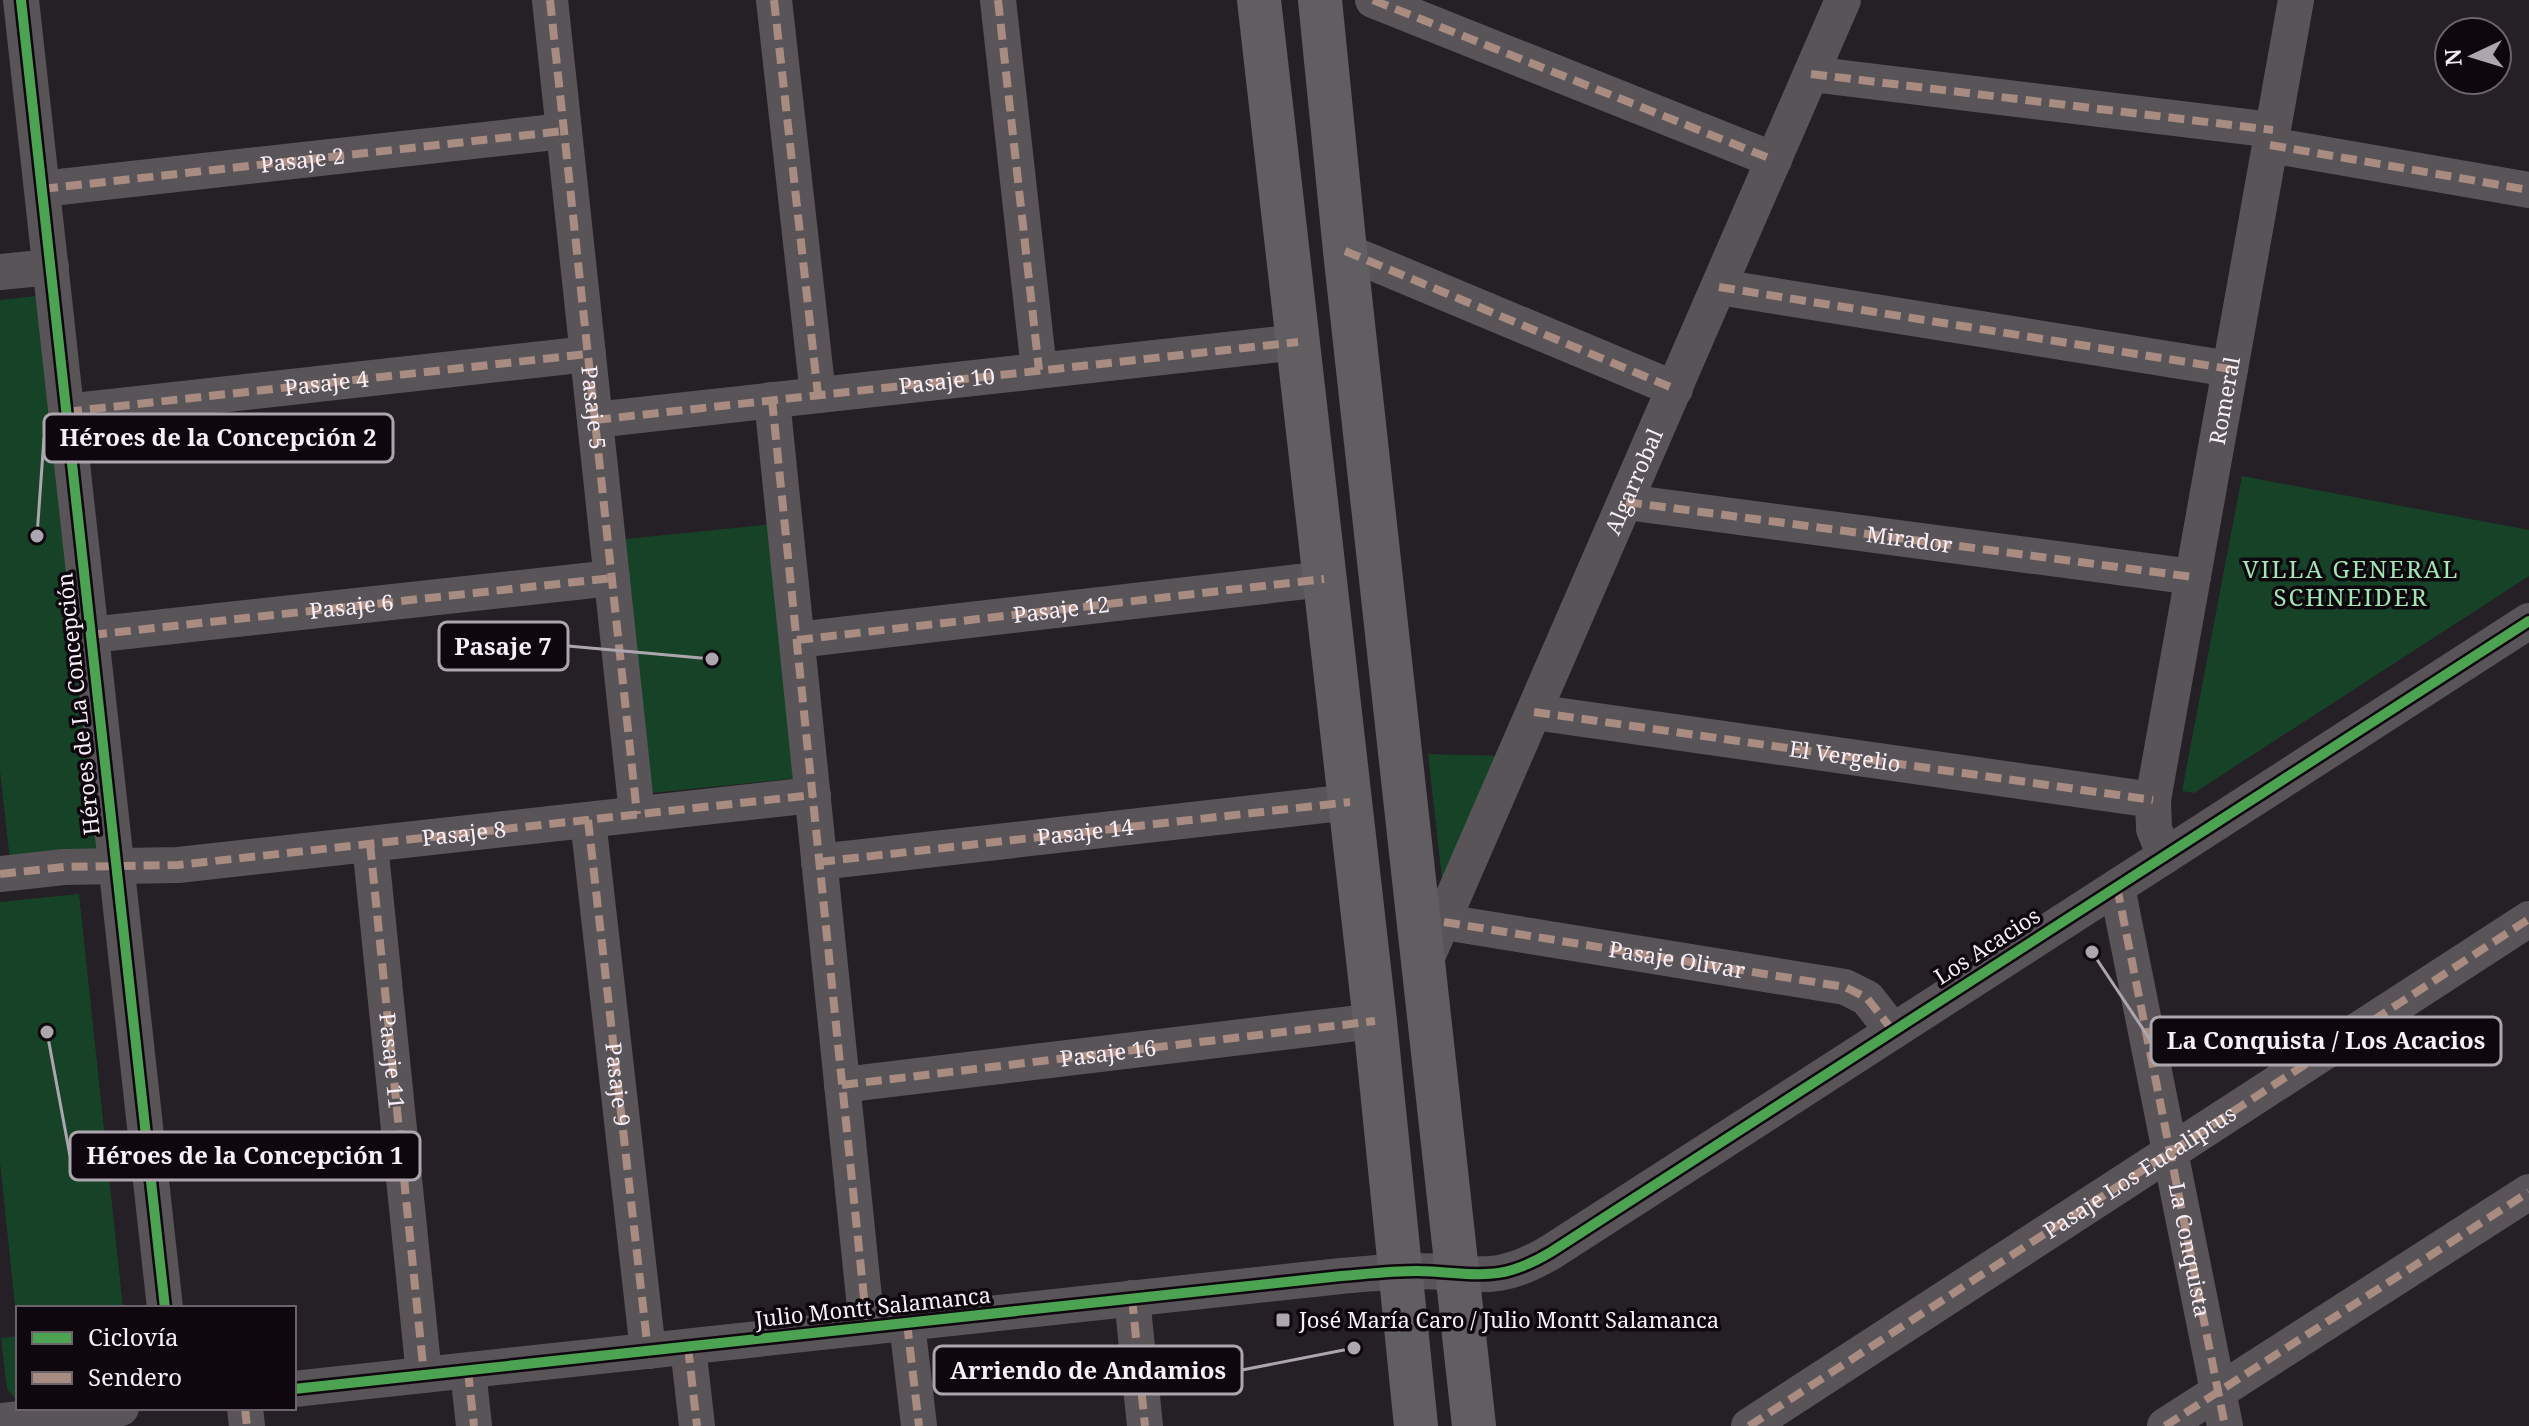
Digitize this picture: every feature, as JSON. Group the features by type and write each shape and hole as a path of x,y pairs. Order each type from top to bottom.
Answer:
{"main road":[{"path":"1259,0 1375,1021 1416,1426"},
{"path":"1320,0 1474,1426"}],"street":[{"name":"Héroes de La Concepción","path":"21,0 165,1306"},
{"name":"Pasaje 5","path":"550,0 637,814"},
{"path":"774,0 818,395"},
{"path":"998,0 1039,370"},
{"path":"1373,0 1774,160"},
{"name":"Algarrobal","path":"1424,964 1843,0"},
{"name":"Romeral","path":"2153,800 2296,0"},
{"path":"1811,74 2272,138 2529,190"},
{"name":"Pasaje 2","path":"42,189 564,131"},
{"path":"1345,251 1675,389"},
{"path":"0,272 51,267"},
{"path":"1719,287 2230,369"},
{"name":"Pasaje 10","path":"595,420 1298,342"},
{"name":"Pasaje 4","path":"66,412 588,354"},
{"path":"772,400 867,1327"},
{"name":"Mirador","path":"1626,502 2193,577"},
{"name":"Pasaje 6","path":"91,635 612,578"},
{"name":"Pasaje 12","path":"797,640 1324,579"},
{"name":"Los Acacios","path":"1457,1273 1502,1274 1528,1266 2529,621"},
{"name":"El Vergelio","path":"1534,712 2153,800"},
{"name":"Pasaje 8","path":"0,874 64,867 178,865 813,795"},
{"path":"2153,800 2154,829 2165,856"},
{"name":"Pasaje 14","path":"819,862 1350,802"},
{"name":"Pasaje 9","path":"588,820 648,1351"},
{"name":"Pasaje 11","path":"370,844 424,1375"},
{"name":"La Conquista","path":"2117,887 2222,1409"},
{"name":"Pasaje Los Eucaliptus","path":"1749,1426 2529,919"},
{"name":"Pasaje Olivar","path":"1444,922 1845,987 1867,998 1893,1031"},
{"name":"Pasaje 16","path":"842,1085 1375,1021"},
{"path":"2165,1426 2222,1409 2529,1192"},
{"name":"Julio Montt Salamanca","path":"296,1389 1400,1271 1457,1273"},
{"path":"1132,1298 1145,1426"},
{"path":"907,1323 919,1426"},
{"path":"688,1347 697,1426"},
{"path":"468,1371 474,1426"},
{"path":"2,1423 105,1410"}],"green space":[{"path":"45,295 110,848 10,860 0,771 0,300"},
{"path":"2242,476 2529,530 2529,576 2194,793 2182,791"},
{"path":"773,524 800,778 651,793 625,539"},
{"path":"1428,754 1505,756 1444,896"},
{"path":"79,894 123,1306 16,1306 16,1315 0,1163 0,902"},
{"path":"16,1336 16,1400 7,1389 1,1338"}],"marked path":[{"path":"550,0 637,814"},
{"path":"774,0 818,395"},
{"path":"998,0 1039,370"},
{"path":"1373,0 1774,160"},
{"path":"1811,74 2273,130"},
{"path":"42,189 564,131"},
{"path":"2270,145 2529,190"},
{"path":"1345,251 1675,389"},
{"path":"1719,287 2230,369"},
{"path":"595,420 1298,342"},
{"path":"66,412 588,354"},
{"path":"772,400 867,1327"},
{"path":"1626,502 2193,577"},
{"path":"91,635 612,578"},
{"path":"797,640 1324,579"},
{"path":"1534,712 2153,800"},
{"path":"0,874 64,867 178,865 813,795"},
{"path":"819,862 1350,802"},
{"path":"588,820 648,1351"},
{"path":"370,844 424,1375"},
{"path":"2117,887 2225,1426"},
{"path":"1749,1426 2529,919"},
{"path":"1444,922 1845,987 1867,998 1893,1031"},
{"path":"842,1085 1375,1021"},
{"path":"2165,1426 2529,1192"},
{"path":"1132,1298 1145,1426"},
{"path":"907,1323 919,1426"},
{"path":"688,1347 697,1426"},
{"path":"468,1371 474,1426"},
{"path":"245,1410 247,1426"}],"cycle path":[{"path":"21,0 165,1306"},
{"path":"296,1389 1341,1276 1417,1271 1485,1274 1515,1269 1551,1252 2529,621"}],"place":[{"name":"Héroes de la Concepción 2","path":"37,536"},
{"name":"Pasaje 7","path":"712,659"},
{"name":"La Conquista / Los Acacios","path":"2092,952"},
{"name":"Héroes de la Concepción 1","path":"47,1032"},
{"name":"José María Caro / Julio Montt Salamanca","path":"1283,1320"},
{"name":"Arriendo de Andamios","path":"1354,1348"}],"district":[{"name":"VILLA GENERAL SCHNEIDER","path":"2351,584"}]}
